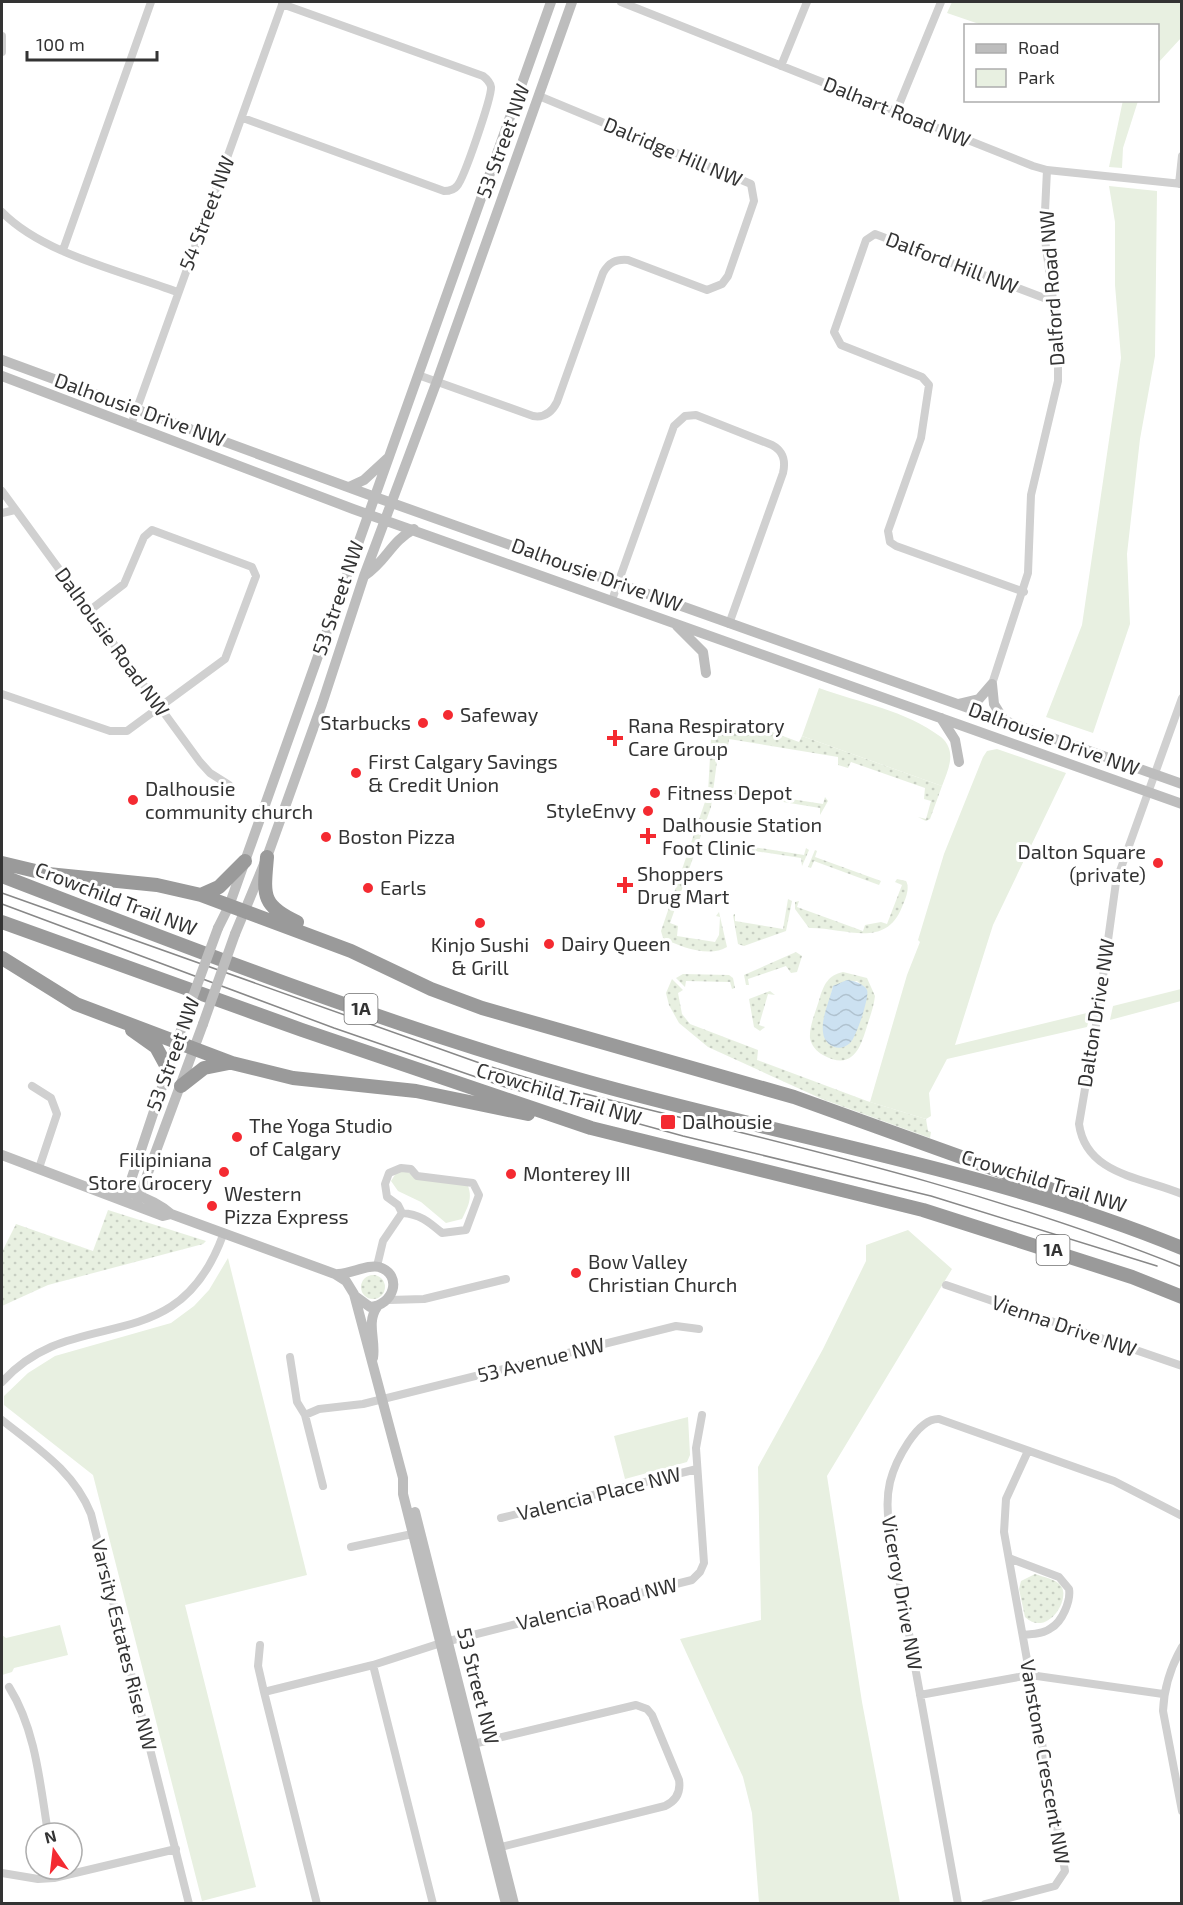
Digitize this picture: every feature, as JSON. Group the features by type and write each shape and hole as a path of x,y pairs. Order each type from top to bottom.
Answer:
{"highway":[{"path":"267,857 264,890 270,905 284,916 340,941 351,951"},
{"path":"201,895 219,887 245,861"},
{"path":"2,863 48,874 157,885 201,895 351,951 431,989 482,1008 794,1097 1064,1194 1086,1212"},
{"name":"Crowchild Trail NW","path":"2,876 311,991 561,1074 876,1153 1086,1212 1182,1248"},
{"name":"Crowchild Trail NW","path":"2,922 302,1030 591,1128 923,1210 1110,1269 1182,1297"},
{"path":"2,958 76,1004 232,1063 293,1078 416,1091 591,1128"},
{"path":"127,1024 156,1047 168,1070"},
{"path":"181,1086 204,1068 232,1063"}],"street":[{"path":"63,250 152,2"},
{"name":"53 Street NW","path":"126,1197 185,1018 218,928 229,906 551,2"},
{"name":"53 Street NW","path":"138,1202 235,934 267,857 322,705 364,576 437,381 572,2"},
{"name":"Dalhart Road NW","path":"621,2 1047,170 1180,184"},
{"path":"781,66 807,2"},
{"path":"896,112 941,2"},
{"path":"243,118 444,191 451,191 459,184 476,139 491,92 488,80 483,76 282,3"},
{"name":"54 Street NW","path":"131,425 177,292 243,118 282,3"},
{"path":"2,36 2,52"},
{"name":"Dalridge Hill NW","path":"418,375 533,416 548,414 557,402 603,273 610,263 628,260 704,289 713,290 725,281 755,195 746,180 539,96"},
{"path":"1180,184 1182,156"},
{"name":"Dalford Road NW","path":"992,684 1024,592 1030,550 1031,495 1058,381 1058,338 1044,232 1047,170"},
{"path":"2,212 29,235 177,292"},
{"name":"Dalford Hill NW","path":"1024,592 890,542 888,531 921,438 929,385 922,377 841,345 834,332 866,240 875,234 1052,301"},
{"name":"Dalhousie Drive NW","path":"2,360 617,584 1182,784"},
{"name":"Dalhousie Drive NW","path":"2,376 384,520 1182,804"},
{"path":"612,600 674,426 685,416 696,415 772,445 778,448 784,459 783,473 729,624"},
{"path":"349,487 364,480 390,456"},
{"name":"Dalhousie Road NW","path":"2,491 206,769 229,785"},
{"path":"2,513 15,510"},
{"path":"364,576 380,565 398,538 414,529"},
{"path":"2,694 119,733 131,729 225,659 255,581 255,570 158,530 152,530 144,537 124,584 89,611"},
{"path":"672,621 703,652 706,673"},
{"path":"956,705 979,699 992,684"},
{"path":"992,684 994,704 1005,722"},
{"name":"Dalton Drive NW","path":"1182,698 1147,791 1113,896 1098,1013 1079,1124 1081,1139 1087,1150 1106,1167 1182,1194"},
{"path":"940,718 955,740 959,762"},
{"path":"32,1086 51,1098 57,1114 39,1168"},
{"path":"2,1155 90,1187 106,1187 163,1216 171,1214 335,1274 346,1281 365,1305 377,1307 389,1300 424,1299 506,1279"},
{"path":"401,1168 411,1169 417,1176 473,1183 479,1195 466,1230 452,1234 442,1233 414,1214 402,1213 398,1205 387,1197 385,1184 389,1173 401,1168"},
{"path":"376,1266 383,1240 402,1213"},
{"path":"2,1382 22,1363 51,1346 148,1320 176,1304 195,1287 207,1272 223,1234"},
{"path":"335,1274 351,1274 376,1266 389,1274 393,1286 405,1299"},
{"path":"389,1300 393,1286"},
{"name":"Vienna Drive NW","path":"946,1286 1182,1366"},
{"name":"53 Street NW","path":"354,1294 360,1324 373,1359 403,1478 403,1494 417,1533 496,1848 514,1904"},
{"name":"53 Street NW","path":"373,1359 375,1347 370,1323 377,1307"},
{"name":"53 Avenue NW","path":"305,1415 319,1409 339,1409 676,1326 699,1329"},
{"path":"290,1357 296,1395 305,1415 323,1486"},
{"name":"Valencia Road NW","path":"264,1692 373,1665 444,1642 692,1580 700,1572 704,1563 696,1448 702,1415"},
{"name":"Viceroy Drive NW","path":"958,1904 887,1510 890,1481 919,1426 933,1419 1028,1451 1132,1489 1182,1516"},
{"name":"Varsity Estates Rise NW","path":"2,1420 65,1471 87,1503 189,1904"},
{"name":"Vanstone Crescent NW","path":"985,1904 1055,1886 1065,1871 1004,1532 1006,1499 1028,1451"},
{"name":"Valencia Place NW","path":"501,1518 697,1469"},
{"path":"351,1547 417,1533"},
{"name":"Vanstone Crescent NW","path":"1009,1558 1059,1577 1069,1589 1068,1602 1055,1625 1048,1630 1023,1635"},
{"path":"260,1645 258,1666 316,1904"},
{"path":"1182,1647 1169,1671 1163,1694 1163,1711 1182,1811"},
{"path":"373,1665 433,1904"},
{"path":"920,1695 1030,1675 1163,1694"},
{"path":"9,1687 25,1716 36,1761 46,1821"},
{"path":"470,1745 636,1705 647,1709 652,1715 679,1780 680,1790 676,1799 665,1806 496,1848"},
{"name":"53 Street NW","path":"496,1848 506,1904"},
{"path":"84,1867 176,1849"},
{"path":"2,1873 24,1877"}],"green space":[{"path":"952,2 1181,2 1181,38 1159,62 1159,24 979,24 947,13"},
{"path":"1123,102 1138,102 1123,148 1122,168 1109,167"},
{"path":"1109,186 1157,191 1155,356 1140,439 1127,554 1130,624 1093,733 1046,717 1082,625 1121,358 1115,285 1115,222"},
{"path":"819,688 913,720 941,737 946,742 950,754 949,766 942,786 802,736"},
{"path":"712,720 745,722 799,742 802,736 942,786 930,819 926,821 918,817 926,819 931,801 924,799 925,788 851,762 848,768 838,765 838,757 729,739 728,747 719,746 711,807 670,923 678,926 677,936 715,942 719,935 720,917 716,916 719,912 727,947 712,952 695,950 663,938 661,931 708,793"},
{"path":"997,749 1066,773 993,925 955,1045 1091,1012 1087,1027 947,1059 929,1093 931,1116 926,1119 870,1102 907,975 920,942 918,940 944,854 983,757 987,751"},
{"path":"734,790 823,804 825,797 828,801 820,815 820,808 734,794"},
{"path":"722,842 804,855 806,848 809,850 802,866 801,858 722,846"},
{"path":"815,850 817,851 815,857 881,881 879,885 814,861 811,868 808,867"},
{"path":"897,879 906,881 908,887 903,904 895,920 885,928 874,932 809,928 795,909 795,902 799,901 797,907 863,931 865,925 881,922 887,924 902,885 895,882"},
{"path":"788,899 792,901 786,931 744,946 738,944 733,915 735,914 735,921 783,929"},
{"path":"796,952 802,956 797,972 791,973 786,966 748,979 749,985 746,985 744,975"},
{"path":"843,972 867,978 875,996 859,1048 849,1058 842,1060 821,1054 813,1046 810,1038 812,1022 823,988 830,978","holes":["857,981 865,988 829,1005 833,986"]},
{"path":"683,974 729,975 733,978 735,988 732,989 730,982 686,981 685,987 676,978"},
{"path":"672,979 683,990 678,993 682,1014 690,1024 758,1050 757,1060 867,1101 926,1119 928,1131 931,1132 930,1138 822,1099 708,1047 679,1023 669,1005 666,993"},
{"path":"1181,989 1181,1001 1110,1020 1113,1006"},
{"path":"770,991 775,995 768,994 759,1025 765,1027 760,1031 754,1027 749,999"},
{"path":"398,1170 468,1186 470,1199 462,1219 446,1223 421,1202 398,1191 391,1181"},
{"path":"108,1210 206,1241 203,1244 48,1285 2,1306 2,1252 16,1224 93,1251"},
{"path":"908,1230 952,1269 827,1476 862,1702 900,1903 759,1903 752,1813 743,1777 680,1639 761,1620 758,1467 823,1349 866,1261 866,1245"},
{"path":"228,1258 307,1575 185,1605 256,1887 202,1901 93,1475 4,1405 4,1396 28,1373 55,1356 171,1323 194,1306 209,1290"},
{"path":"373,1275 381,1279 385,1287 381,1295 373,1299 365,1295 361,1287 365,1279"},
{"path":"688,1417 690,1455 687,1462 625,1479 614,1436"},
{"path":"1035,1574 1056,1582 1061,1586 1063,1592 1060,1607 1049,1620 1041,1623 1033,1622 1025,1617 1019,1589 1021,1581"},
{"path":"60,1625 68,1655 14,1668 12,1672 2,1675 2,1635 6,1638"}],"water":[{"path":"847,980 863,986 867,994 862,1017 853,1040 846,1046 837,1048 826,1041 823,1021 833,986"}],"tram line":[{"path":"2,893 488,1066 558,1087 873,1166 951,1188 1106,1238 1182,1267"},
{"path":"2,904 334,1028 505,1087 683,1136 931,1196 1157,1266"}],"place":[{"name":"Safeway","path":"448,715"},
{"name":"Starbucks","path":"423,723"},
{"name":"Rana Respiratory Care Group","path":"615,738"},
{"name":"First Calgary Savings & Credit Union","path":"356,773"},
{"name":"Fitness Depot","path":"655,793"},
{"name":"Dalhousie community church","path":"133,800"},
{"name":"StyleEnvy","path":"648,811"},
{"name":"Dalhousie Station Foot Clinic","path":"648,836"},
{"name":"Boston Pizza","path":"326,837"},
{"name":"Dalton Square (private)","path":"1158,863"},
{"name":"Shoppers Drug Mart","path":"625,885"},
{"name":"Earls","path":"368,888"},
{"name":"Kinjo Sushi & Grill","path":"480,923"},
{"name":"Dairy Queen","path":"549,944"},
{"name":"Dalhousie","path":"668,1122"},
{"name":"The Yoga Studio of Calgary","path":"237,1137"},
{"name":"Filipiniana Store Grocery","path":"224,1172"},
{"name":"Monterey III","path":"511,1174"},
{"name":"Western Pizza Express","path":"212,1206"},
{"name":"Bow Valley Christian Church","path":"576,1273"}]}
